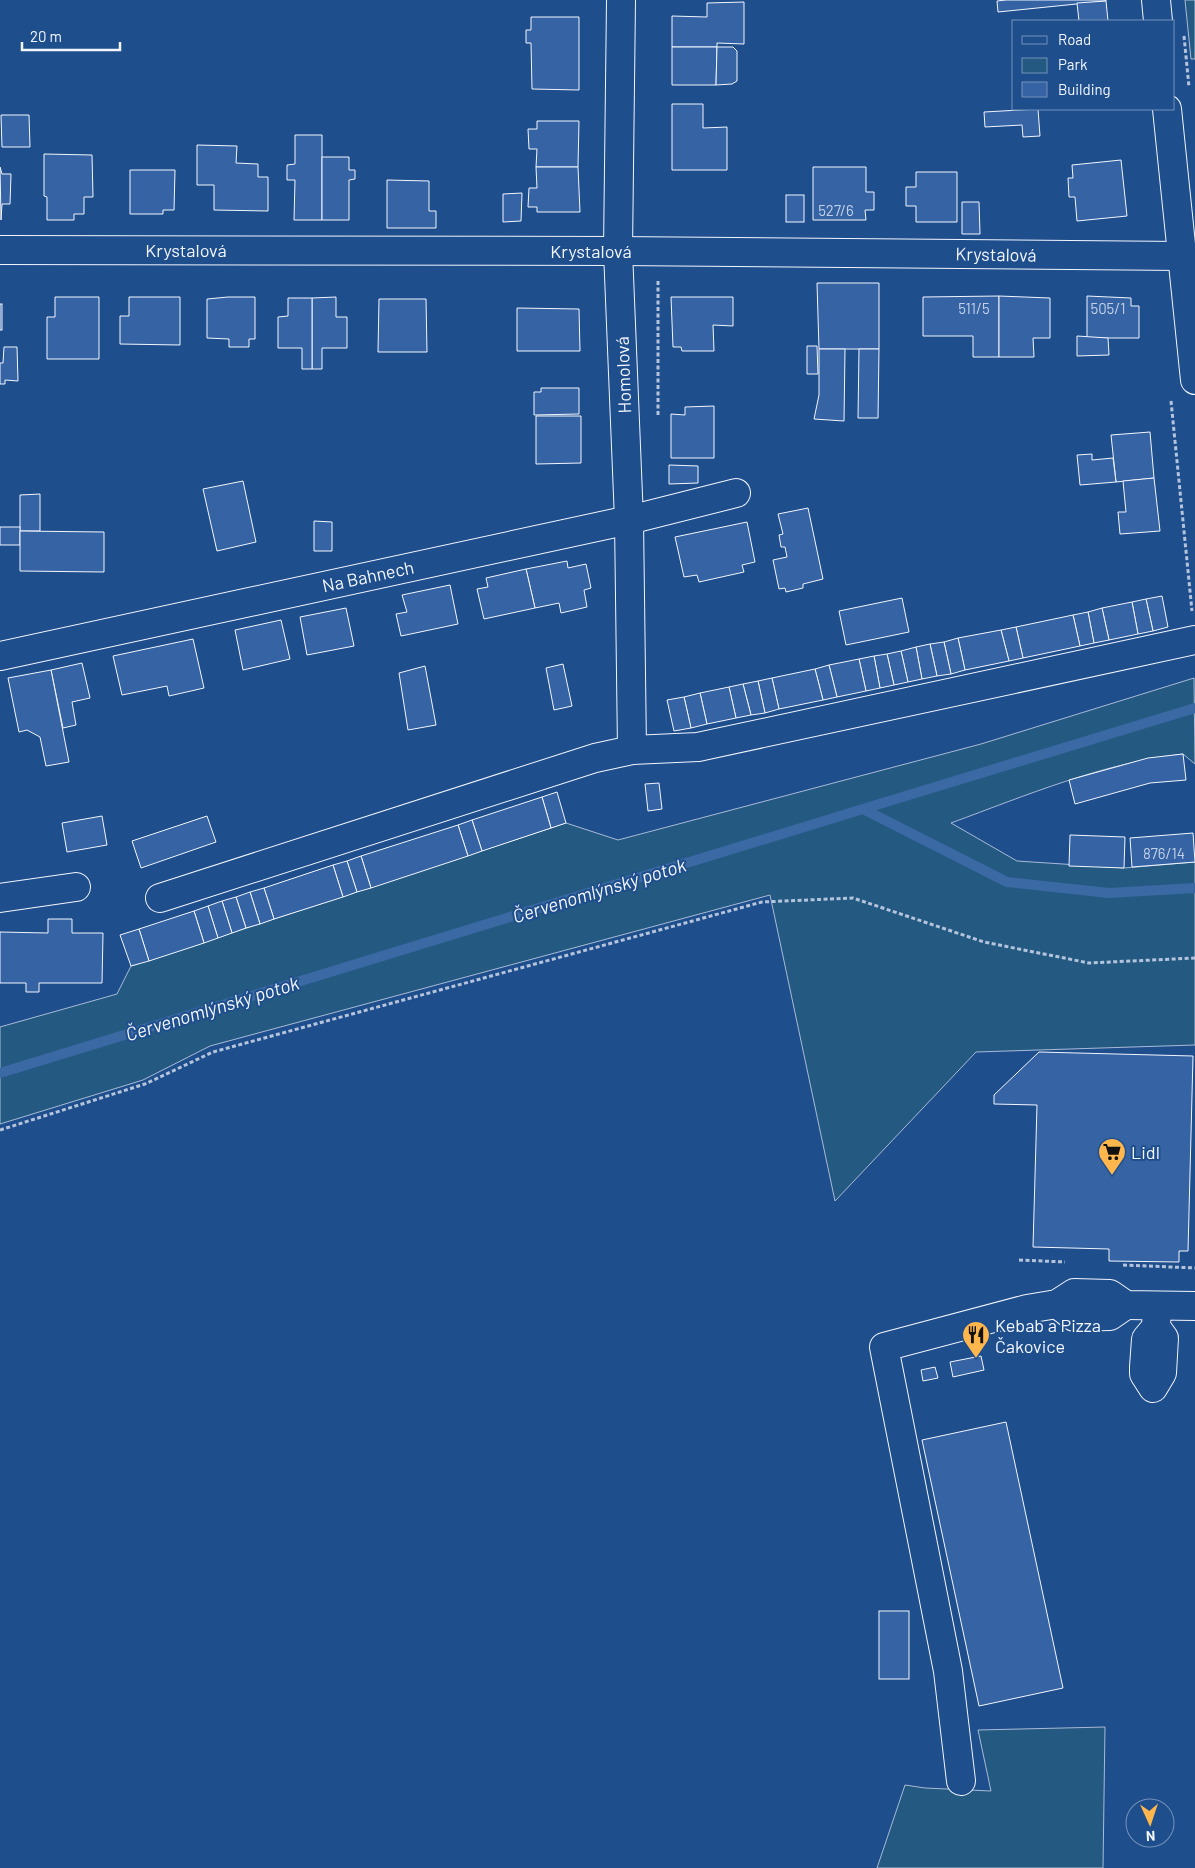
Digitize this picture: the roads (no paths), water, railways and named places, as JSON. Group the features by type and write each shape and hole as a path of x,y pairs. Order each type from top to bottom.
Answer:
{"street":[{"name":"Homolová","path":"621,0 618,251 628,520 632,750"},
{"path":"1156,0 1168,20"},
{"path":"1179,103 1182,256 1195,380"},
{"name":"Krystalová","path":"0,250 618,251 1182,256"},
{"name":"Na Bahnech","path":"0,656 628,520 736,493"},
{"path":"160,898 595,758 632,750 698,747 1195,640"},
{"path":"0,898 76,888"},
{"path":"961,1781 948,1671 884,1347 1027,1309 1057,1304 1074,1317 1110,1316 1126,1305 1157,1317 1195,1306"}],"waterway":[{"path":"863,809 1195,708"},
{"name":"Červenomlýnský potok","path":"0,1073 863,809 1007,882 1109,893 1195,888"}],"place":[{"name":"Lidl","path":"1112,1176"},
{"name":"Kebab a Pizza Čakovice","path":"976,1359"}]}
